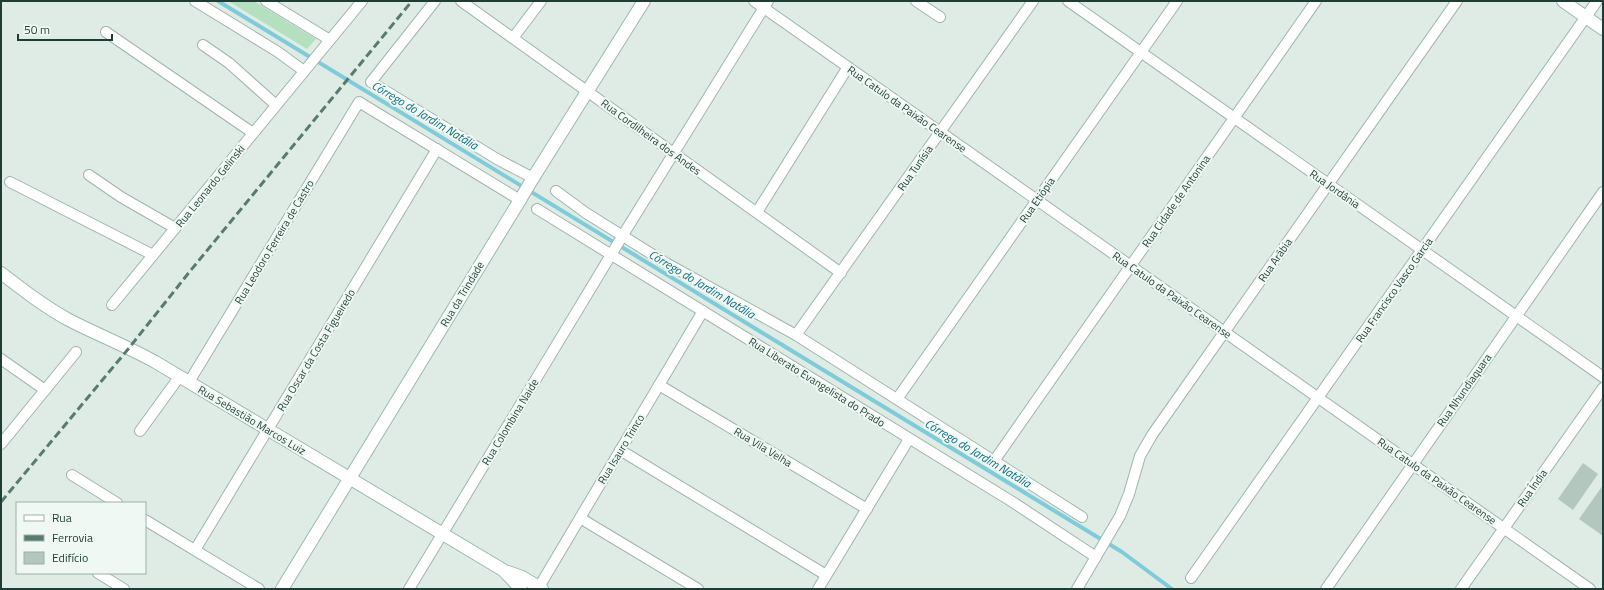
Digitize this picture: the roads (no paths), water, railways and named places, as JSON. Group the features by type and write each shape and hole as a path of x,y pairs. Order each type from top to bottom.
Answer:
{"main road":[{"name":"Rua da Trindade","path":"282,589 520,200 644,1"},
{"path":"1563,1 1603,29"},
{"name":"Rua Sebastião Marcos Luiz","path":"1,273 30,295 68,319 129,348 184,379 442,535 503,570 522,577 540,588"},
{"name":"Rua Sebastião Marcos Luiz","path":"503,570 521,589"}],"street":[{"path":"195,1 306,69"},
{"path":"266,1 330,40"},
{"name":"Rua Leonardo Gelinski","path":"112,305 362,1"},
{"path":"435,1 371,82 497,159 534,178"},
{"name":"Rua Cordilheira dos Andes","path":"461,1 841,272"},
{"path":"513,38 541,1"},
{"name":"Rua Catulo da Paixão Cearense","path":"754,1 766,5 848,67 1590,589"},
{"path":"916,1 940,17"},
{"name":"Rua Tunísia","path":"796,335 1033,1"},
{"name":"Rua Jordânia","path":"1068,1 1603,377"},
{"name":"Rua Etiópia","path":"897,399 1177,1"},
{"name":"Rua Cidade de Antonina","path":"994,461 1316,1"},
{"name":"Rua Arábia","path":"1077,589 1125,505 1138,460 1145,446 1457,1"},
{"name":"Rua Francisco Vasco Garcia","path":"1192,578 1597,1"},
{"name":"Rua Colombina Naide","path":"409,589 623,235 766,5"},
{"path":"106,32 253,133"},
{"path":"203,45 229,63 276,105"},
{"path":"757,212 848,67"},
{"name":"Rua Leodoro Ferreira de Castro","path":"140,431 184,379 359,102 437,149"},
{"path":"437,149 520,200"},
{"name":"Rua Oscar da Costa Figueiredo","path":"195,550 437,149"},
{"path":"89,175 121,197 175,228"},
{"path":"10,182 153,255"},
{"path":"556,191 675,269 796,335 1082,517"},
{"name":"Rua Nhundiaquara","path":"1326,589 1603,192"},
{"name":"Rua Liberato Evangelista do Prado","path":"537,209 1004,497 1096,557"},
{"name":"Rua Isauro Trinco","path":"540,588 703,311"},
{"path":"1,444 76,352"},
{"path":"1,359 46,390"},
{"name":"Rua Vila Velha","path":"659,385 867,509"},
{"name":"Rua Índia","path":"1462,589 1603,388"},
{"path":"818,589 909,439"},
{"path":"620,450 826,575"},
{"path":"72,475 115,502"},
{"path":"580,518 698,589"},
{"path":"146,521 259,589"},
{"path":"100,574 124,589"}],"waterway":[{"name":"Córrego do Jardim Natália","path":"218,1 1122,552 1172,589"}],"railway":[{"path":"1,502 129,348 191,270 412,1"}]}
